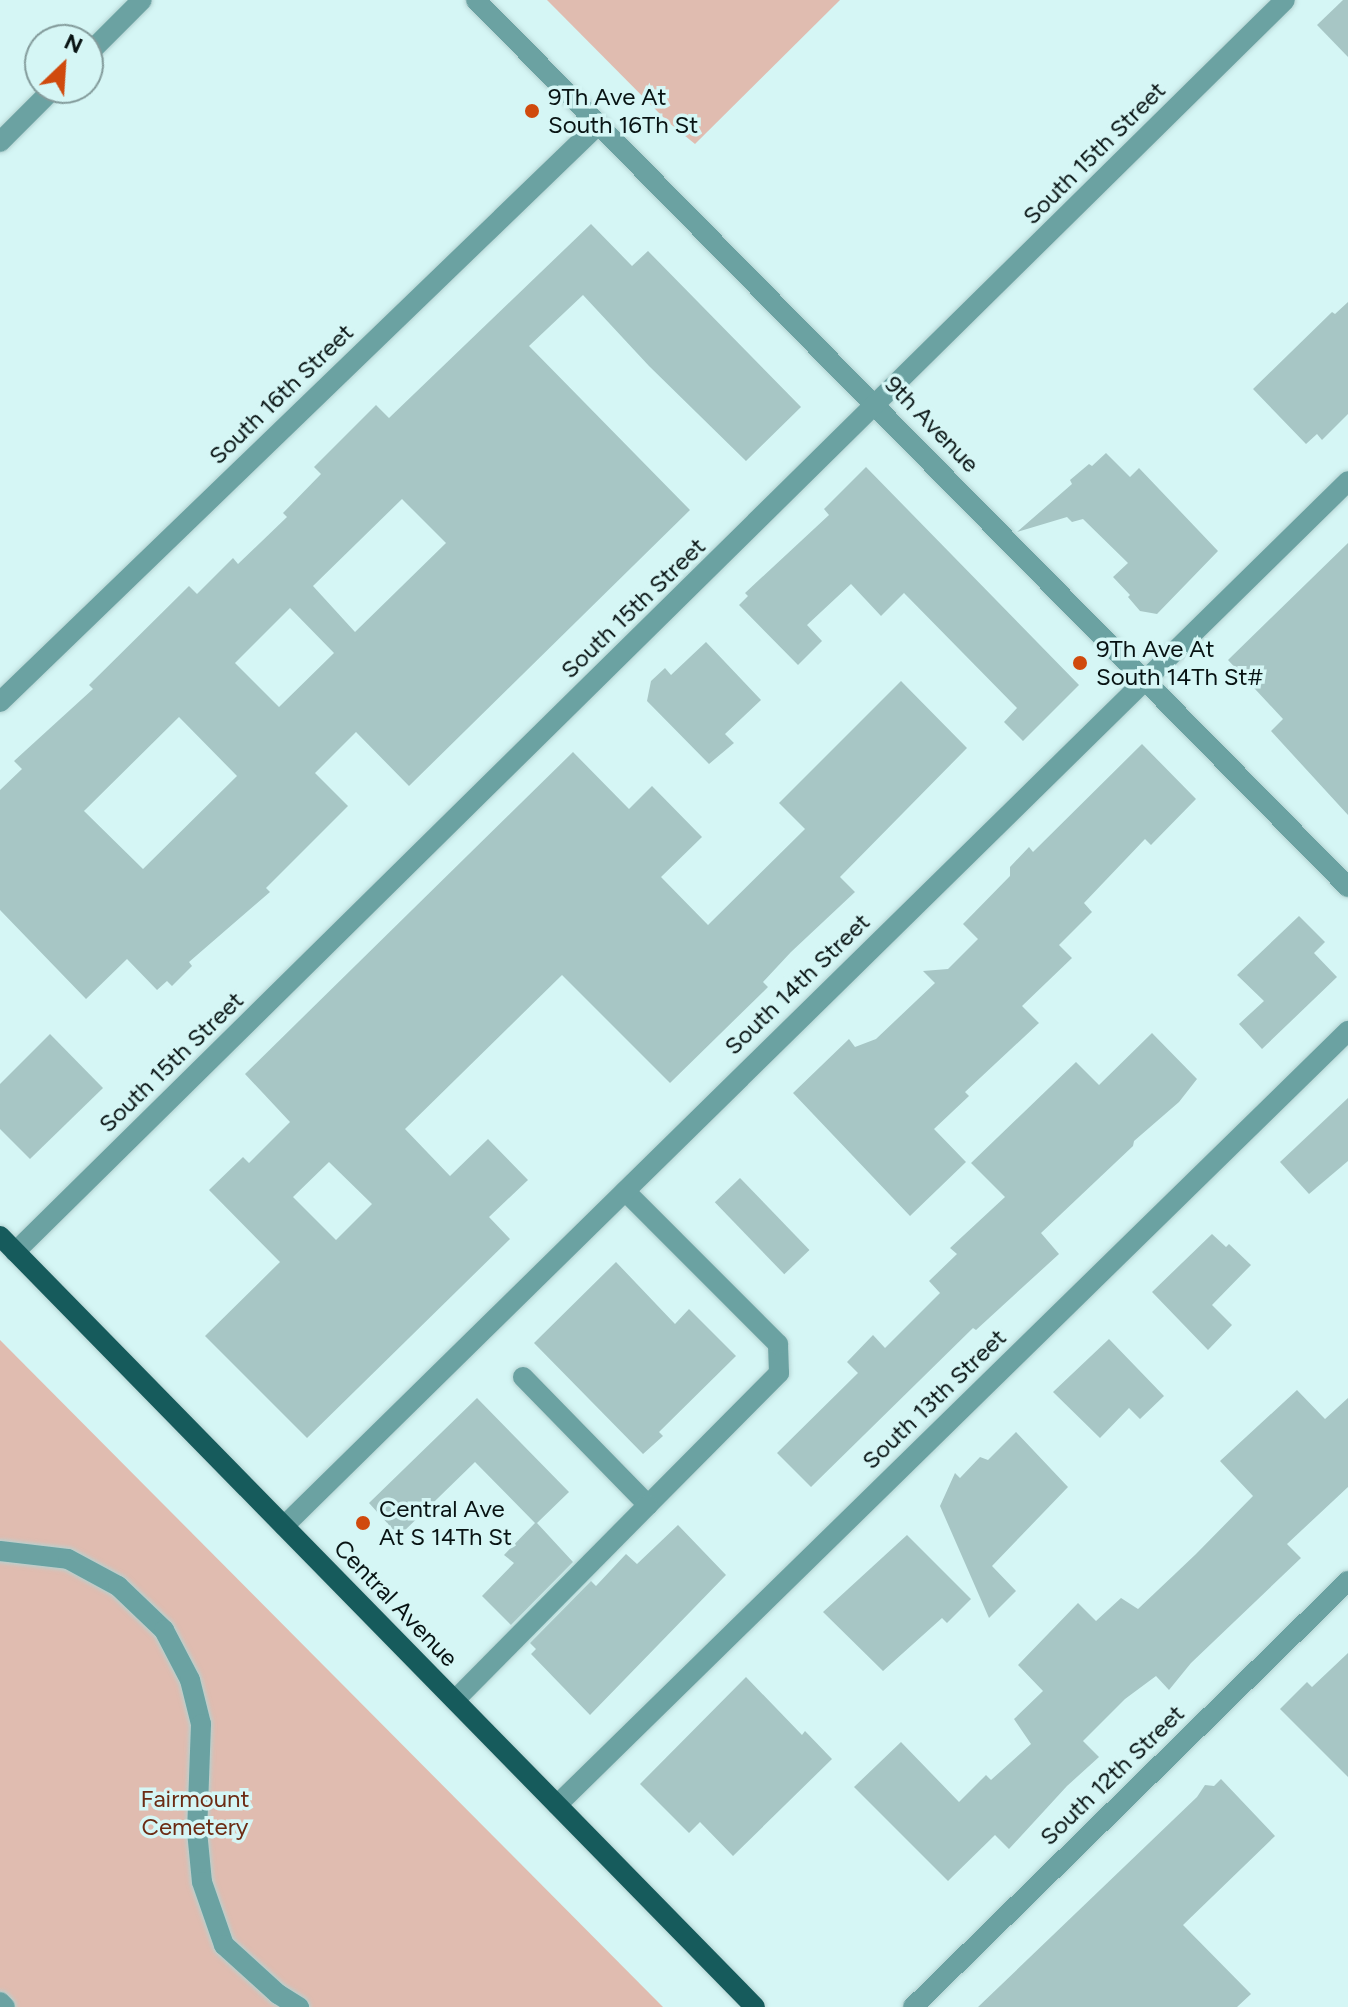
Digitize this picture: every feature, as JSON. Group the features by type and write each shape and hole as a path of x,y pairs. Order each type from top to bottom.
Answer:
{"main road":[{"name":"Central Avenue","path":"0,1236 755,2007"}],"street":[{"path":"104,38 142,0"},
{"name":"9th Avenue","path":"476,0 1348,887"},
{"name":"South 15th Street","path":"15,1252 1285,0"},
{"path":"0,142 38,104"},
{"name":"South 16th Street","path":"0,702 599,124"},
{"name":"South 14th Street","path":"284,1526 1348,481"},
{"name":"South 13th Street","path":"557,1805 1348,1031"},
{"path":"455,1700 779,1373 778,1344 625,1191"},
{"path":"523,1377 648,1505"},
{"path":"0,1551 68,1559 118,1586 164,1630 190,1680 201,1724 197,1831 202,1882 224,1945 278,1994 299,2007"},
{"name":"South 12th Street","path":"913,2007 1348,1581"},
{"path":"0,2002 5,2007"}],"green space":[{"path":"547,0 840,0 695,144 668,122"},
{"name":"Fairmount Cemetery","path":"0,1340 663,2007 0,2007"}],"building":[{"path":"1343,0 1348,0 1348,57 1317,25"},
{"path":"591,224 632,266 648,251 801,407 746,461 649,366 583,295 529,346 690,510 409,786 356,732 315,773 348,806 266,888 270,892 189,962 192,966 172,986 167,981 157,990 127,959 86,999 0,910 0,790 22,769 14,761 93,689 89,685 189,586 197,594 233,558 238,564 287,517 283,513 321,474 314,467 376,405 389,418","holes":["402,499 446,543 355,632 313,586","290,608 334,653 279,707 235,663","179,717 237,776 143,869 84,811"]},
{"path":"1348,302 1348,414 1322,440 1317,434 1306,444 1253,389 1332,312 1335,314"},
{"path":"1106,453 1130,477 1139,468 1218,551 1157,614 1140,611 1128,597 1130,595 1113,577 1128,563 1083,519 1072,522 1067,517 1017,532 1072,484 1070,480"},
{"path":"866,467 1079,685 1023,741 1004,722 1017,708 904,593 881,616 851,584 807,625 822,641 798,665 739,605 748,596 745,593 829,515 824,509"},
{"path":"1348,543 1348,815 1271,731 1283,719 1228,660"},
{"path":"706,642 761,700 725,734 734,743 709,764 647,701 651,681 665,668 671,675"},
{"path":"901,681 967,748 840,877 855,892 791,952 763,982 768,987 670,1083 562,975 405,1129 450,1176 488,1139 528,1180 489,1217 510,1239 307,1438 205,1336 280,1262 209,1190 243,1157 249,1163 290,1122 245,1074 573,752 629,809 652,786 702,837 661,877 708,925 805,829 779,803","holes":["329,1162 372,1204 336,1240 293,1197"]},
{"path":"1142,744 1196,799 1151,845 1145,839 1084,903 1092,912 1059,945 1072,958 1022,1006 1039,1023 965,1092 969,1096 934,1129 966,1162 910,1216 793,1093 849,1039 855,1047 876,1039 935,983 923,971 948,969 978,939 963,924 1010,876 1010,867 1029,847 1033,852"},
{"path":"1299,916 1325,942 1314,953 1337,977 1262,1049 1239,1024 1264,1001 1237,975"},
{"path":"1152,1033 1197,1079 1179,1102 1134,1141 1133,1146 1041,1233 1059,1254 976,1330 973,1328 811,1487 777,1453 858,1373 847,1362 873,1335 885,1348 940,1293 929,1281 957,1254 950,1248 1005,1197 971,1163 1076,1062 1099,1085"},
{"path":"50,1034 103,1088 30,1159 0,1129 0,1084"},
{"path":"1348,1098 1348,1161 1309,1194 1280,1162"},
{"path":"740,1178 809,1250 784,1274 715,1202"},
{"path":"1212,1234 1226,1247 1229,1244 1251,1265 1212,1305 1232,1325 1208,1350 1152,1292"},
{"path":"616,1262 675,1324 689,1309 736,1356 659,1432 663,1436 643,1454 534,1343"},
{"path":"1109,1339 1164,1396 1140,1419 1129,1408 1100,1438 1053,1392"},
{"path":"1297,1390 1325,1419 1348,1398 1348,1487 1287,1544 1301,1558 1191,1663 1169,1690 1156,1676 1125,1699 1083,1741 1099,1757 1067,1786 1009,1849 995,1835 948,1881 854,1787 901,1742 959,1802 986,1775 991,1780 1031,1744 1014,1719 1043,1691 1018,1665 1078,1603 1096,1621 1121,1598 1138,1609 1196,1554 1253,1496 1220,1461"},
{"path":"477,1398 569,1492 537,1523 573,1562 511,1625 482,1596 514,1563 504,1555 535,1523 475,1462 399,1536 369,1503"},
{"path":"1016,1432 1068,1487 992,1566 1016,1591 989,1618 940,1506 955,1473 960,1478 980,1457 988,1460"},
{"path":"678,1525 726,1575 590,1715 531,1654 536,1649 530,1643 591,1581 596,1586 626,1554 637,1564"},
{"path":"907,1535 971,1599 947,1623 942,1618 883,1671 823,1612"},
{"path":"1348,1653 1348,1777 1280,1709 1307,1682 1312,1687"},
{"path":"746,1677 802,1735 805,1731 832,1759 733,1856 700,1822 689,1833 640,1784"},
{"path":"1221,1779 1275,1836 1183,1925 1251,1994 1237,2007 978,2007 1197,1797 1205,1785 1214,1786"}],"place":[{"name":"9Th Ave At South 16Th St","path":"532,111"},
{"name":"9Th Ave At South 14Th St#","path":"1080,663"},
{"name":"Central Ave At S 14Th St","path":"363,1523"}]}
